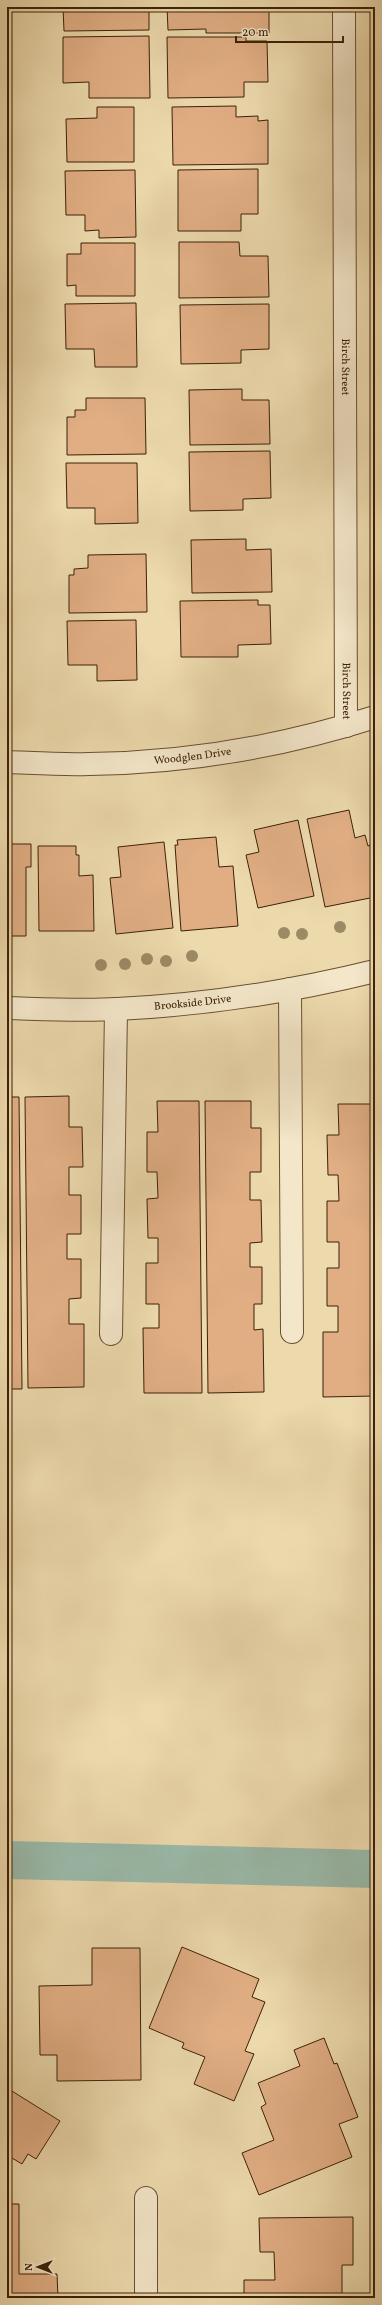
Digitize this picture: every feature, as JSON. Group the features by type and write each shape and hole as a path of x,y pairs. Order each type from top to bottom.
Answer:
{"street":[{"name":"Birch Street","path":"344,7 346,726"},
{"name":"Woodglen Drive","path":"7,762 90,764 182,758 274,743 346,726 375,717"},
{"name":"Brookside Drive","path":"7,1008 116,1009 207,1002 320,984 375,971"},
{"path":"290,989 292,1332"},
{"path":"111,1334 116,1009"},
{"path":"146,2198 146,2298"}],"building":[{"path":"63,7 149,7 149,30 64,31"},
{"path":"167,7 269,7 269,33 206,33 206,29 168,30"},
{"path":"149,36 150,98 89,98 89,82 63,83 63,37"},
{"path":"167,37 246,37 246,41 267,41 268,82 244,82 244,97 168,98"},
{"path":"236,106 236,117 258,116 258,121 268,120 268,164 173,165 172,107"},
{"path":"97,107 134,107 134,162 67,162 66,119 97,118"},
{"path":"258,169 258,214 241,214 241,231 178,231 178,170"},
{"path":"135,170 136,237 99,238 99,230 85,231 85,215 66,215 65,171"},
{"path":"179,242 239,242 240,256 268,256 269,297 179,298"},
{"path":"81,243 135,243 135,296 76,296 76,285 67,286 67,254 81,254"},
{"path":"136,303 137,367 95,367 94,349 66,349 65,304"},
{"path":"269,304 269,349 241,350 241,363 181,364 180,305"},
{"path":"242,389 242,400 269,400 270,444 190,445 189,390"},
{"path":"86,398 145,398 146,454 67,455 67,417 75,417 75,410 86,410"},
{"path":"270,451 271,498 243,499 243,510 190,511 189,452"},
{"path":"66,463 137,463 138,523 95,524 95,508 67,508"},
{"path":"246,539 246,550 271,549 272,592 192,593 191,540"},
{"path":"146,554 147,612 69,613 69,575 74,575 74,569 88,568 88,555"},
{"path":"258,600 258,605 270,605 271,644 238,645 238,657 181,657 180,601"},
{"path":"136,620 137,680 97,681 97,665 68,665 67,621"},
{"path":"349,810 355,838 365,835 368,846 370,845 375,869 375,897 325,907 307,819"},
{"path":"298,820 314,896 258,908 246,855 259,852 254,830"},
{"path":"216,837 219,867 233,866 238,926 181,931 175,845 178,845 177,840"},
{"path":"164,842 173,928 116,934 110,878 121,877 118,847"},
{"path":"7,844 31,844 31,867 26,867 26,936 7,936"},
{"path":"38,846 76,846 76,855 79,855 79,876 93,875 94,931 39,931"},
{"path":"69,1096 69,1127 82,1127 83,1167 69,1167 69,1195 81,1195 81,1234 67,1234 67,1259 81,1259 81,1298 69,1299 69,1324 84,1324 84,1387 28,1388 25,1097"},
{"path":"7,1097 19,1097 22,1389 7,1389"},
{"path":"157,1101 199,1101 202,1393 144,1393 143,1328 159,1328 159,1304 146,1304 146,1263 158,1263 158,1238 148,1238 147,1199 158,1198 157,1172 147,1172 147,1132 158,1132"},
{"path":"205,1101 251,1101 251,1128 261,1128 261,1172 250,1172 250,1200 261,1200 262,1242 250,1243 250,1267 262,1267 262,1304 254,1304 254,1330 263,1329 264,1392 208,1393"},
{"path":"338,1104 375,1104 375,1396 323,1397 323,1332 338,1332 338,1306 327,1306 327,1268 339,1268 339,1242 327,1242 327,1201 339,1201 338,1175 328,1175 327,1135 339,1135"},
{"path":"182,1947 259,1979 252,1997 265,2002 245,2051 254,2054 234,2101 194,2084 205,2057 182,2048 184,2043 149,2028"},
{"path":"92,1948 140,1948 141,2080 57,2081 57,2055 40,2055 39,1986 92,1985"},
{"path":"324,2038 334,2064 337,2063 358,2117 339,2124 352,2157 259,2195 242,2153 274,2140 261,2107 266,2104 258,2083 300,2066 294,2050"},
{"path":"7,2088 60,2121 36,2159 28,2154 22,2164 7,2155"},
{"path":"7,2204 19,2204 19,2274 57,2274 58,2298 7,2298"},
{"path":"353,2217 353,2265 342,2265 342,2298 244,2298 244,2280 275,2280 274,2252 260,2252 259,2218"}],"waterway":[{"path":"7,1860 375,1869"}]}
